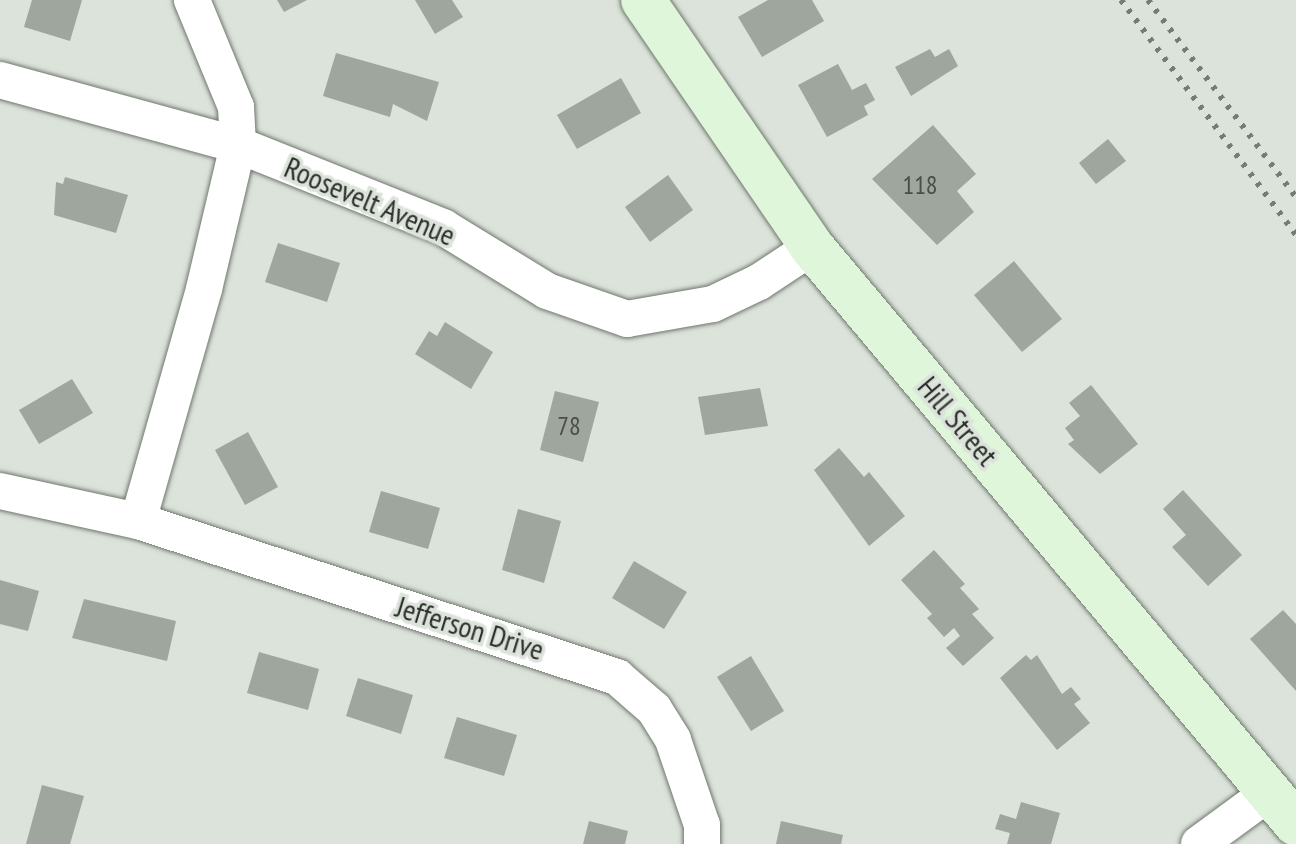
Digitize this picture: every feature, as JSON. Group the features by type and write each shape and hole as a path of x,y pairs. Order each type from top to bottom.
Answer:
{"street":[{"path":"138,521 204,289 238,145 236,107 192,0"},
{"name":"Hill Street","path":"643,0 751,165 812,247 1283,808"},
{"name":"Roosevelt Avenue","path":"0,80 238,145 443,227 547,291 627,319 713,304 759,282 812,247"},
{"name":"Jefferson Drive","path":"0,491 138,521 617,677 654,709 673,740 702,825 702,844"},
{"path":"1199,844 1283,808"}],"building":[{"path":"32,0 82,0 70,41 24,27"},
{"path":"277,0 307,0 284,12"},
{"path":"415,0 452,0 463,17 435,34"},
{"path":"768,0 812,0 824,21 762,57 738,17"},
{"path":"930,49 935,57 949,49 958,66 911,96 895,67"},
{"path":"336,53 439,82 427,121 393,104 390,117 323,96"},
{"path":"838,64 852,90 866,83 875,100 864,106 868,115 827,137 798,85"},
{"path":"621,78 641,113 577,149 557,115"},
{"path":"933,125 976,174 957,191 974,212 937,245 872,179"},
{"path":"1108,139 1126,161 1096,184 1079,163"},
{"path":"668,175 693,210 650,242 625,207"},
{"path":"65,177 128,195 116,233 54,215 56,182 63,184"},
{"path":"278,243 340,263 327,302 265,282"},
{"path":"1014,261 1062,319 1022,352 974,295"},
{"path":"445,322 493,352 471,389 415,354 429,331 437,336"},
{"path":"72,379 93,413 39,444 19,410"},
{"path":"1091,385 1138,444 1100,474 1068,444 1074,440 1065,428 1080,416 1069,403"},
{"path":"760,388 768,426 705,435 698,397"},
{"path":"555,391 599,402 583,462 540,450"},
{"path":"248,432 278,487 245,505 215,450"},
{"path":"839,448 864,477 869,472 905,516 869,546 814,470"},
{"path":"1183,490 1242,555 1208,586 1172,547 1186,535 1163,509"},
{"path":"381,491 440,508 428,549 369,532"},
{"path":"518,509 561,521 544,583 502,570"},
{"path":"934,550 965,584 960,588 979,609 972,614 994,638 963,666 946,648 960,636 954,628 944,637 927,618 932,614 901,580"},
{"path":"634,561 687,592 664,629 612,598"},
{"path":"0,580 39,591 28,631 0,624"},
{"path":"84,599 176,621 167,661 72,638"},
{"path":"1283,610 1296,624 1296,691 1250,639"},
{"path":"259,652 319,669 308,710 247,693"},
{"path":"1026,655 1031,660 1037,655 1062,694 1071,687 1081,699 1074,704 1090,723 1057,750 1000,678"},
{"path":"751,656 784,711 751,731 717,677"},
{"path":"358,678 413,695 401,734 346,716"},
{"path":"457,717 517,735 504,776 444,758"},
{"path":"42,785 84,796 70,844 26,844"},
{"path":"1021,802 1060,813 1051,844 1007,844 1010,833 995,829 1000,814 1016,819"},
{"path":"589,821 628,831 625,844 583,844"},
{"path":"781,821 843,835 841,844 776,844"}],"railway":[{"path":"1121,0 1296,235"},
{"path":"1148,0 1296,197"}]}
